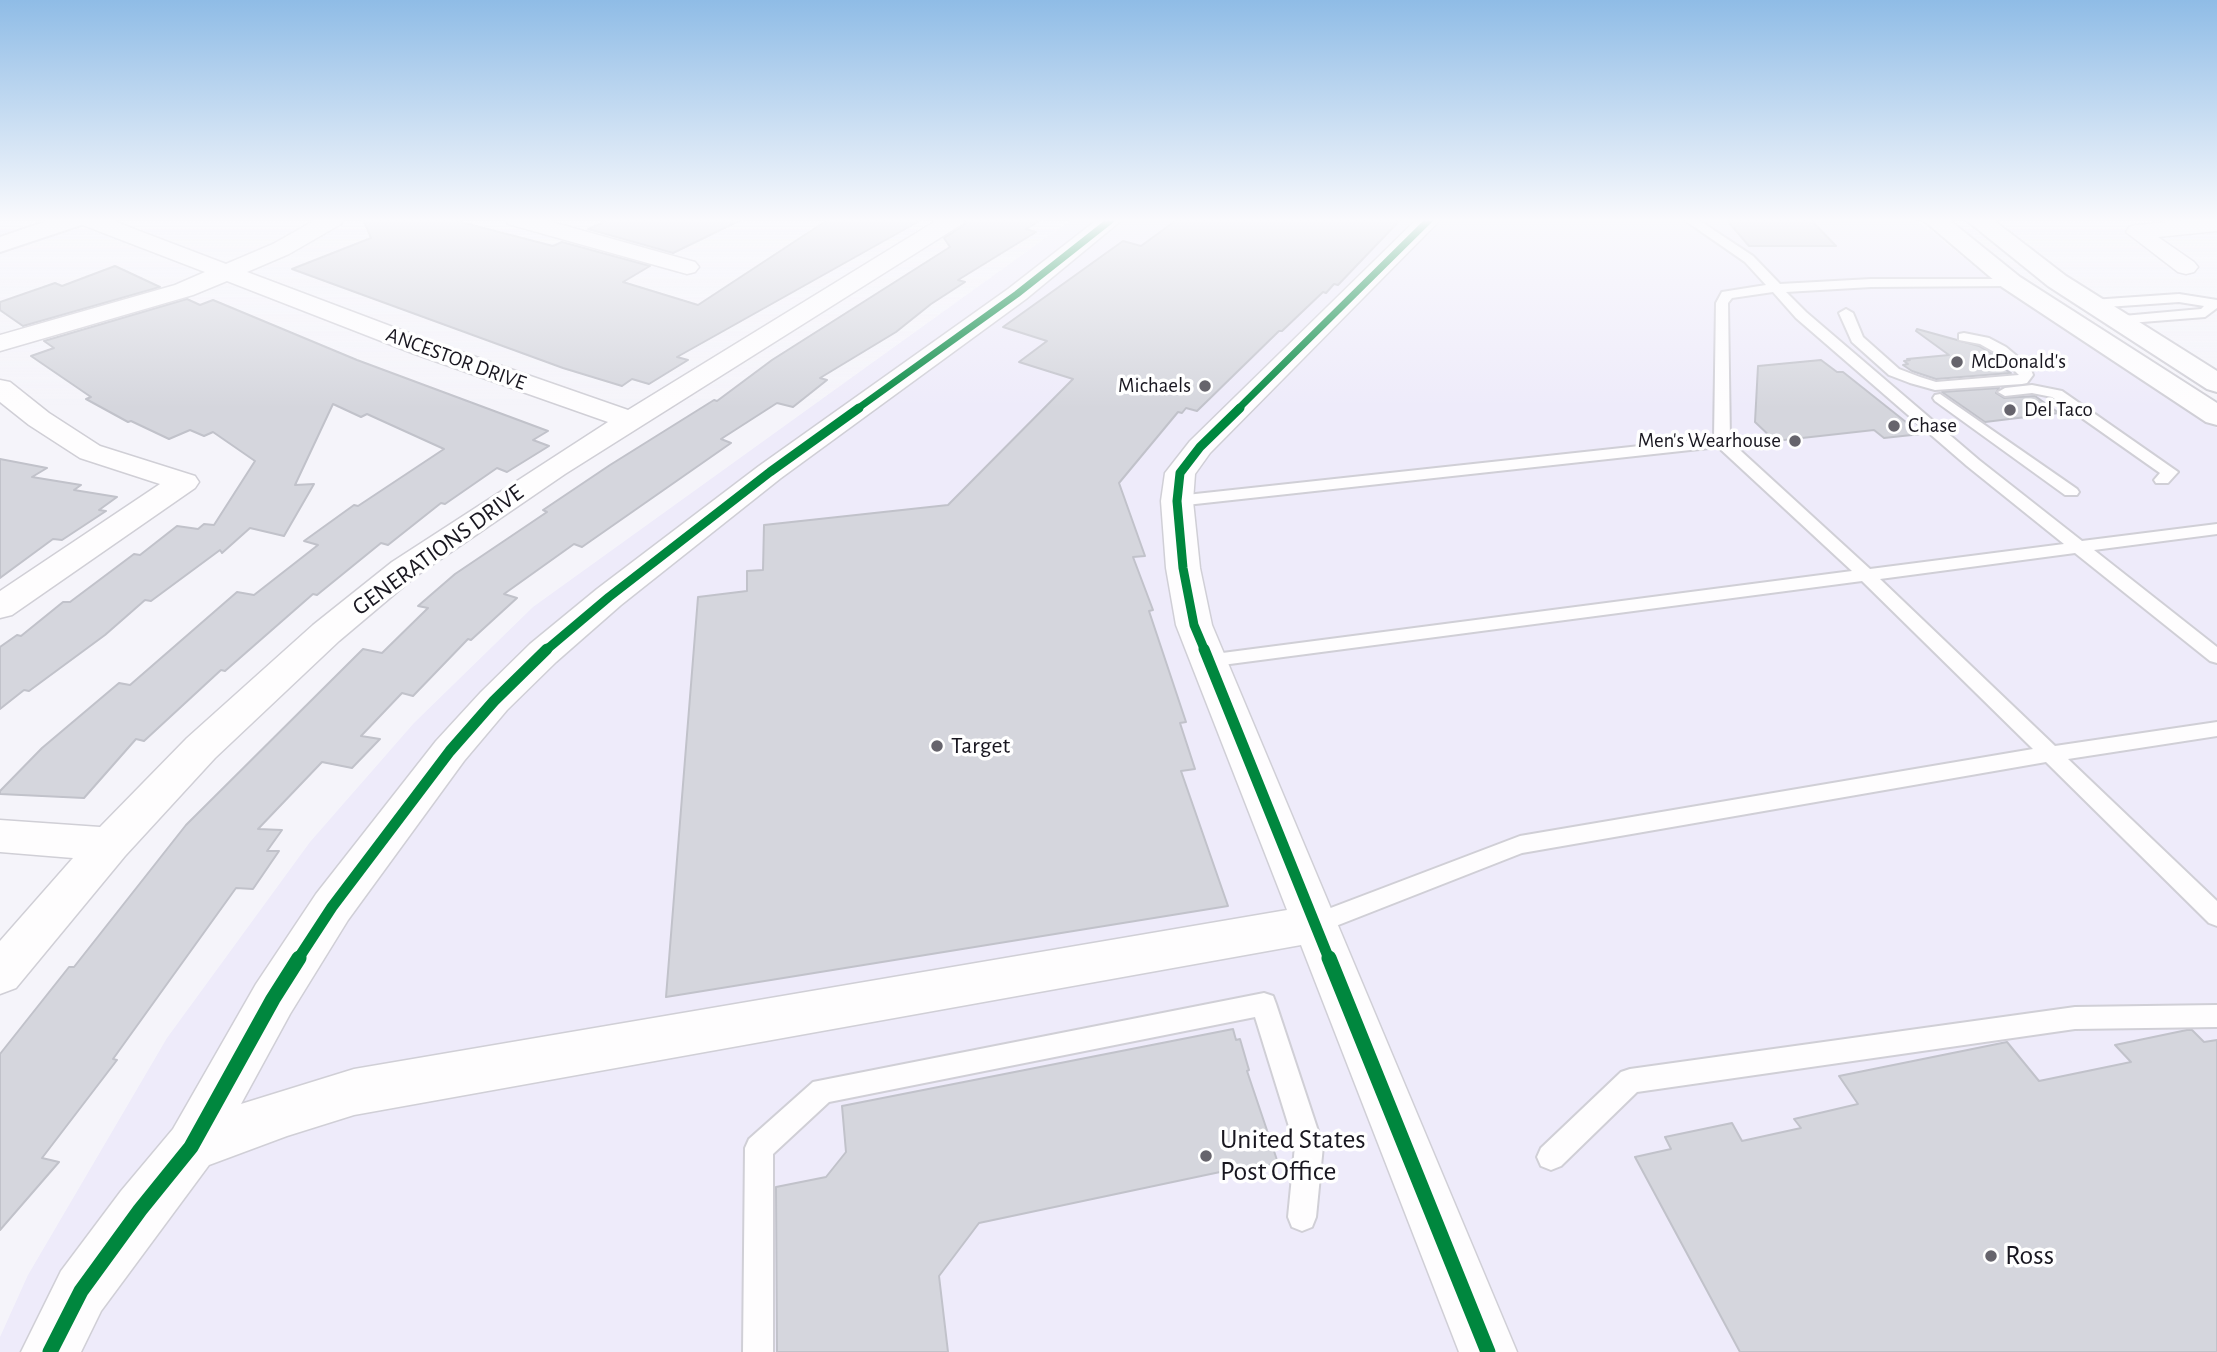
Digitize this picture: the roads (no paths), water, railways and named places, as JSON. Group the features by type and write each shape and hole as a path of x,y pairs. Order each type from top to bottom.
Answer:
{"main road":[{"path":"2011,282 2217,416"},
{"path":"2012,282 2029,284 2054,293 2217,398"},
{"path":"2059,282 2217,383"}],"street":[{"path":"0,343 205,282"},
{"name":"ANCESTOR DRIVE","path":"249,282 421,347 630,420"},
{"name":"GENERATIONS DRIVE","path":"0,974 110,844 201,748 326,633 404,569 630,420 852,282"},
{"path":"50,1352 81,1291 140,1210 191,1147 273,999 332,907 450,751 494,701 543,653 609,597 780,465 1032,282"},
{"path":"1366,282 1200,447 1180,473 1177,501 1181,558 1189,605 1208,661 1488,1352"},
{"path":"0,388 39,419 90,452 184,482 0,607"},
{"path":"0,836 110,844"},
{"path":"191,1147 287,1112 354,1092 1315,924"}],"lane":[{"path":"1773,282 1801,315 1964,455 2217,657"},
{"path":"1998,282 1871,283 1779,288 1727,295 1722,303 1722,442 1866,575 2217,916"},
{"path":"2092,304 2179,298 2214,304"},
{"path":"2117,320 2205,313 2214,304"},
{"path":"1846,313 1857,339 1894,372 1935,386 2022,380 2026,375 2025,370 2001,350 1984,341 1964,337"},
{"path":"2071,492 1940,398 2032,389 2057,394 2170,472 2162,480"},
{"path":"1177,501 1722,442"},
{"path":"1208,661 2217,529"},
{"path":"1315,924 1520,845 2050,754 2217,729"},
{"path":"758,1352 759,1148 822,1091 1264,1004 1309,1146 1302,1217"},
{"path":"1551,1157 1630,1081 2075,1018 2217,1016"}],"place":[{"name":"McDonald's","path":"1957,362"},
{"name":"Michaels","path":"1205,386"},
{"name":"Del Taco","path":"2010,410"},
{"name":"Chase","path":"1894,426"},
{"name":"Men's Wearhouse","path":"1795,441"},
{"name":"Target","path":"937,746"},
{"name":"United States Post Office","path":"1206,1156"},
{"name":"Ross","path":"1991,1256"}]}
